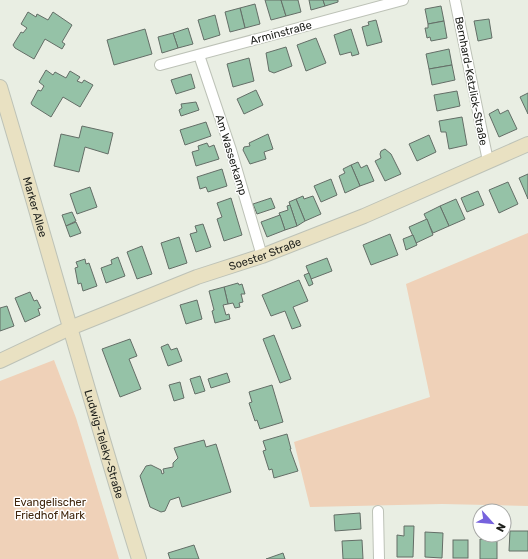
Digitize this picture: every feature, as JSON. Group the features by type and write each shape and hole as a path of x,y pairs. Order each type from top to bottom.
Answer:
{"main road":[{"name":"Marker Allee","path":"0,87 70,328"},
{"name":"Soester Straße","path":"0,360 70,328 197,277 262,256 364,216 528,144"},
{"name":"Ludwig-Teleky-Straße","path":"70,328 139,559"}],"street":[{"name":"Arminstraße","path":"160,65 403,0"},
{"name":"Bernhard-Ketzlick-Straße","path":"456,0 488,161"},
{"name":"Am Wasserkamp","path":"199,55 231,150 262,256"},
{"path":"378,511 379,559"}],"green space":[{"path":"528,233 528,506 512,506 512,503 472,503 472,505 310,507 294,442 430,397 406,284"},
{"name":"Evangelischer Friedhof Mark","path":"54,360 76,418 119,559 0,559 0,381"}],"building":[{"path":"265,0 281,0 286,16 271,20"},
{"path":"281,0 298,0 301,12 286,16"},
{"path":"309,0 323,0 325,6 311,10"},
{"path":"323,0 338,0 338,2 325,6"},
{"path":"255,4 260,24 245,28 240,8"},
{"path":"441,6 444,21 428,24 425,9"},
{"path":"240,8 245,28 230,32 225,12"},
{"path":"28,12 36,17 37,14 48,20 53,12 72,25 62,42 65,44 62,49 45,39 34,59 15,48 13,45 21,32 23,33 27,28 21,24"},
{"path":"215,15 220,35 204,40 198,20"},
{"path":"489,19 492,38 478,41 474,21"},
{"path":"376,20 382,42 367,46 362,27 369,25 368,22"},
{"path":"444,21 447,38 431,41 430,37 427,38 425,28 428,28 428,24"},
{"path":"188,28 193,44 178,48 173,33"},
{"path":"145,29 152,54 114,65 107,40"},
{"path":"351,29 359,54 352,56 351,52 340,55 334,35"},
{"path":"173,33 178,48 162,53 158,37"},
{"path":"316,38 326,63 306,71 297,45"},
{"path":"286,47 292,66 274,73 269,71 266,53"},
{"path":"449,49 452,65 429,69 426,54"},
{"path":"249,58 254,81 233,87 227,64"},
{"path":"452,65 455,80 432,85 429,69"},
{"path":"46,70 53,75 55,72 66,78 70,71 80,77 77,81 82,83 84,80 93,85 80,107 63,97 51,117 32,105 31,103 38,90 41,91 44,86 39,82"},
{"path":"191,74 195,88 176,94 171,80"},
{"path":"256,90 263,105 244,114 237,99"},
{"path":"457,91 460,106 437,111 434,95"},
{"path":"528,93 528,114 520,97"},
{"path":"196,102 199,110 181,116 179,110 182,108 181,104"},
{"path":"498,109 500,114 508,110 517,129 499,137 489,114"},
{"path":"462,117 467,145 449,149 446,132 441,132 439,121"},
{"path":"206,122 211,136 185,145 180,130"},
{"path":"82,126 113,133 108,154 85,147 79,172 54,166 61,134 79,138"},
{"path":"268,134 273,149 264,152 266,159 250,164 243,150 244,147 250,146 249,143"},
{"path":"429,135 436,152 417,161 409,144"},
{"path":"207,143 209,147 214,145 219,159 196,166 192,152 199,150 198,146"},
{"path":"385,149 391,154 401,174 385,181 375,161 381,158 381,151"},
{"path":"358,162 361,168 367,165 374,181 360,186 351,165"},
{"path":"351,165 360,186 345,193 339,176 345,173 343,169"},
{"path":"222,169 227,186 208,192 206,187 200,189 197,177"},
{"path":"528,174 528,199 519,178"},
{"path":"331,179 337,195 321,202 314,186"},
{"path":"508,182 518,204 499,213 489,190"},
{"path":"90,187 97,207 77,214 70,194"},
{"path":"478,191 484,205 467,212 461,198"},
{"path":"303,196 304,199 313,196 321,214 305,221 296,199"},
{"path":"231,198 242,235 224,241 217,219 222,217 217,203"},
{"path":"271,198 275,208 257,214 253,204"},
{"path":"296,199 305,221 297,226 289,202"},
{"path":"456,199 465,219 449,226 440,206"},
{"path":"290,205 297,226 285,230 279,213 288,210 287,206"},
{"path":"440,206 449,226 433,233 424,214"},
{"path":"72,212 76,221 66,226 62,215"},
{"path":"280,215 285,230 267,237 261,222"},
{"path":"427,219 433,235 416,243 409,227"},
{"path":"76,222 81,233 70,237 66,226"},
{"path":"203,224 211,247 196,252 190,234 197,232 195,226"},
{"path":"390,234 398,255 371,265 363,245"},
{"path":"413,235 417,245 406,250 403,239"},
{"path":"179,237 187,263 169,269 161,243"},
{"path":"142,246 152,274 137,279 127,252"},
{"path":"118,257 125,276 106,283 101,268 112,264 111,260"},
{"path":"327,258 332,271 311,279 306,266"},
{"path":"85,259 86,264 89,263 97,286 83,291 81,283 78,284 75,268 78,267 76,262"},
{"path":"309,273 313,284 309,286 304,275"},
{"path":"299,280 308,301 293,307 301,326 292,329 285,311 271,316 262,295"},
{"path":"238,283 239,285 242,284 245,294 241,294 243,302 239,303 240,307 235,308 233,303 228,304 224,287"},
{"path":"224,287 228,304 223,305 226,315 229,314 230,319 215,323 212,311 214,310 209,291"},
{"path":"30,292 34,301 37,300 41,308 38,309 40,315 25,322 15,298"},
{"path":"197,300 202,319 186,324 180,305"},
{"path":"7,306 14,326 0,331 0,308"},
{"path":"274,335 291,379 280,383 263,339"},
{"path":"130,339 137,356 129,359 141,389 120,397 102,349"},
{"path":"168,344 171,350 177,348 182,361 168,366 161,347"},
{"path":"227,373 230,382 211,388 208,379"},
{"path":"200,376 205,391 195,394 190,379"},
{"path":"180,382 184,398 174,401 169,385"},
{"path":"272,385 283,422 260,429 257,420 255,421 249,403 252,402 249,392"},
{"path":"287,434 290,449 298,471 274,478 272,469 269,470 263,451 266,450 263,441"},
{"path":"204,440 206,447 216,444 231,492 182,507 179,497 170,500 165,511 161,512 150,507 140,476 146,466 151,465 161,470 162,474 164,473 163,469 173,467 173,463 178,458 174,448"},
{"path":"360,513 361,529 335,531 334,515"},
{"path":"404,526 414,526 413,557 397,557 397,535 404,536"},
{"path":"512,531 528,531 528,551 509,551 509,543 512,543"},
{"path":"425,532 443,533 442,558 425,557"},
{"path":"362,540 363,559 343,559 342,541"},
{"path":"453,540 468,540 468,558 453,558"},
{"path":"480,543 497,543 497,559 480,559"},
{"path":"194,545 199,559 170,559 168,553"},
{"path":"283,553 285,559 266,559"}]}
